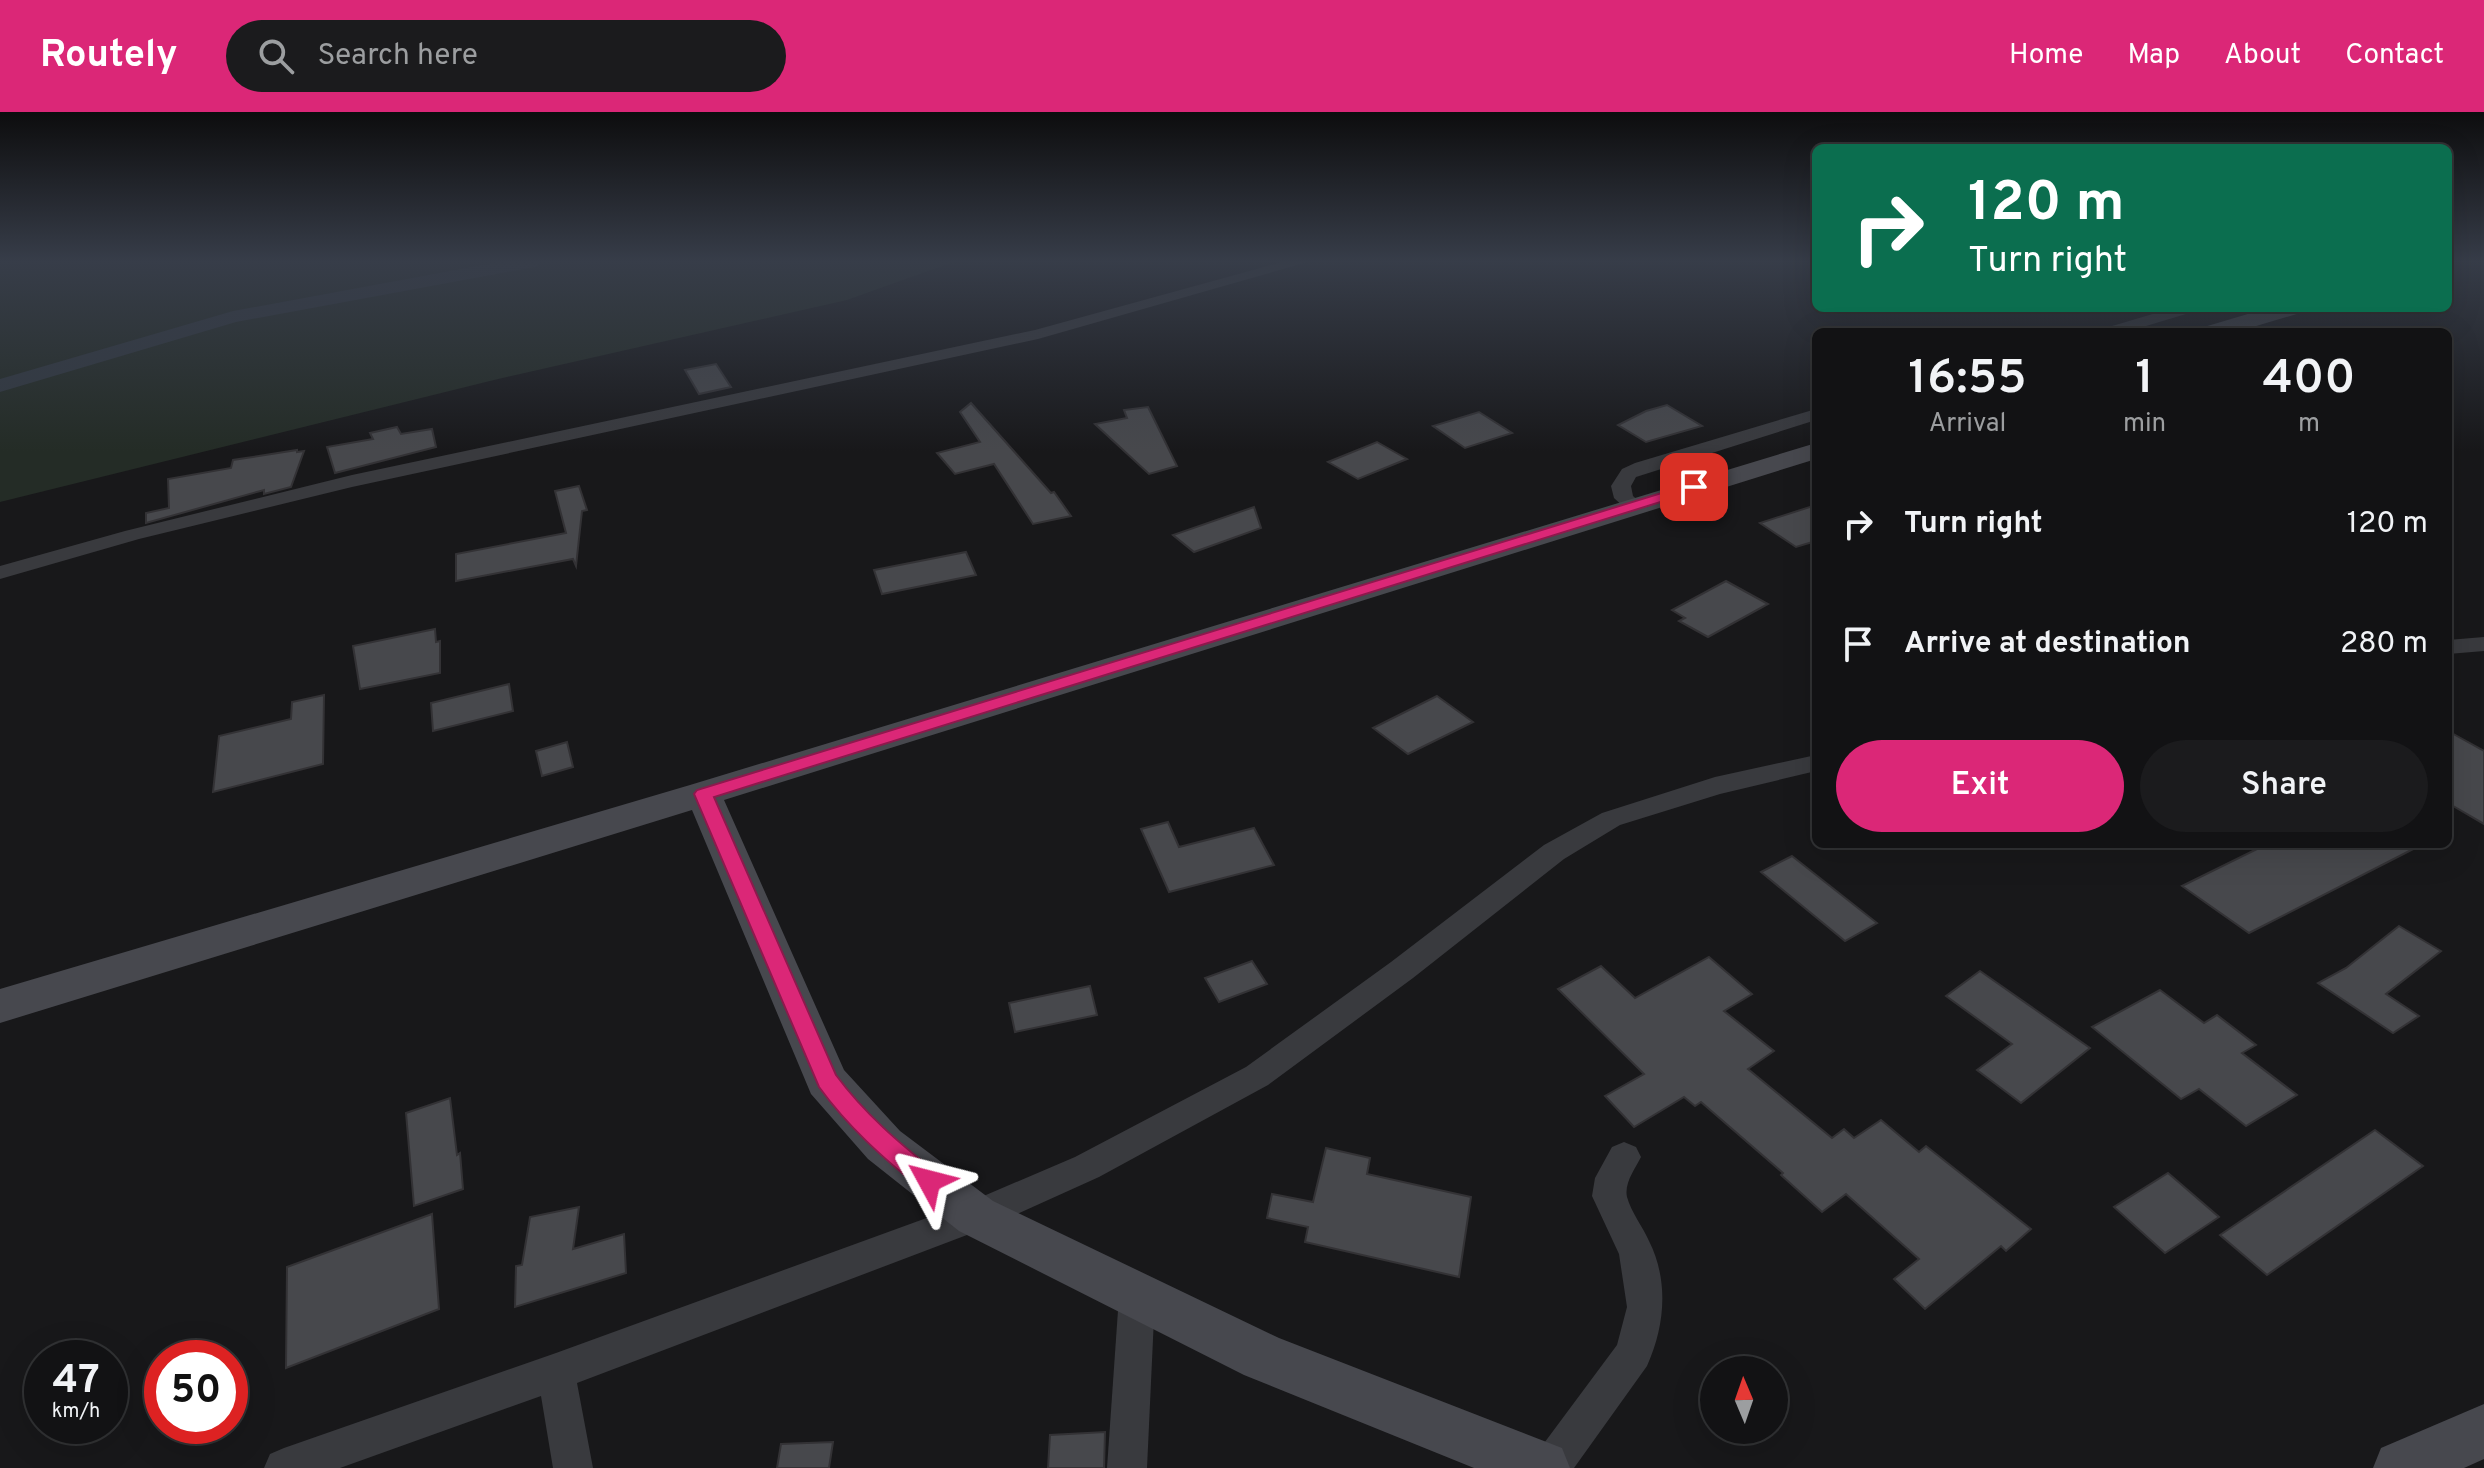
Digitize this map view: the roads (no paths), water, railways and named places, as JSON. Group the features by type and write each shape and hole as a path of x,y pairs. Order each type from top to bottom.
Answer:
{"main road":[{"path":"0,1006 247,929 703,794 1812,452"},
{"path":"703,794 827,1081 884,1145 976,1216 1137,1296 1263,1357 1542,1468"},
{"path":"2401,1468 2484,1431"}],"street":[{"path":"0,573 132,535 352,481 1038,334 1070,324"},
{"path":"1633,505 1624,498 1621,486 1629,473 1812,415"},
{"path":"2452,647 2484,644"},
{"path":"284,1468 556,1372 976,1216 1087,1167 1257,1076 1402,970 1554,852 1611,819 1689,793 1812,764"},
{"path":"1550,1468 1634,1353 1645,1307 1643,1277 1637,1253 1609,1196 1612,1178 1624,1157"},
{"path":"1127,1468 1137,1296"},
{"path":"556,1372 573,1468"}],"waterway":[{"path":"0,386 208,324"}]}
